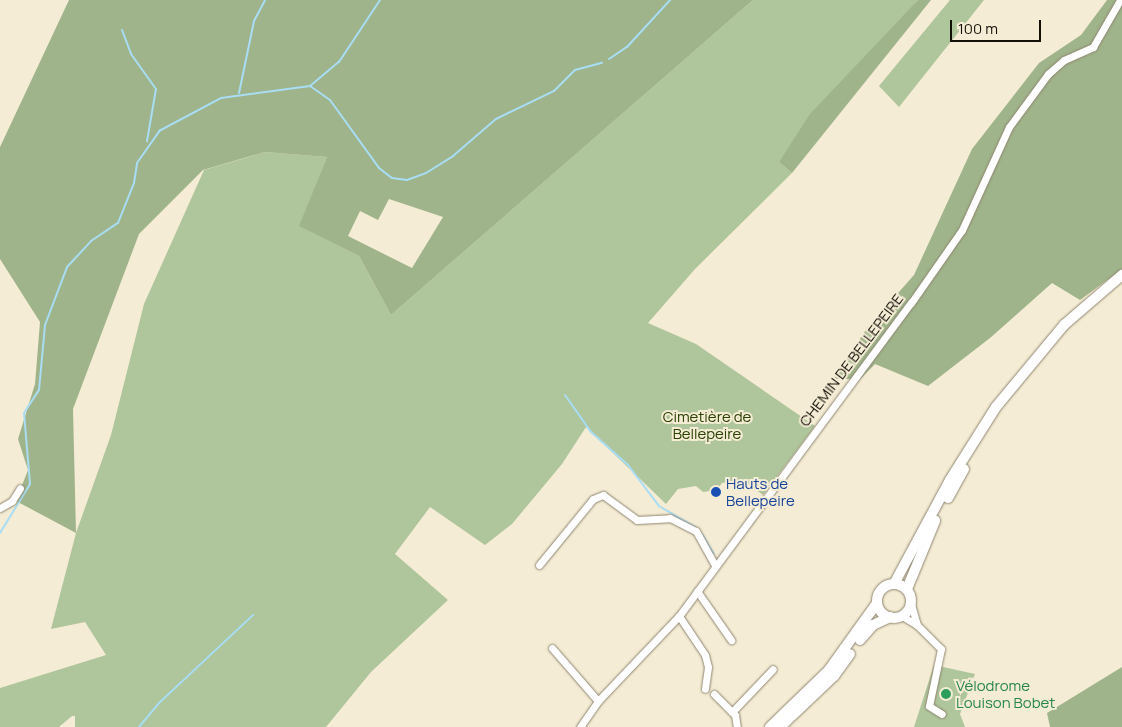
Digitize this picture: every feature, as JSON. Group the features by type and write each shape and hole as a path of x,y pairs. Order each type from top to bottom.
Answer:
{"main road":[{"path":"770,727 829,670 877,604 880,592 894,584 968,449 1033,360 1088,301 1122,275"},
{"path":"780,727 834,676 873,625 890,617 902,616 911,604 907,590 933,525 994,419 1068,328 1122,282"},
{"path":"894,584 907,590"},
{"path":"877,604 890,617"}],"street":[{"name":"CHEMIN DE BELLEPEIRE","path":"580,727 598,701 679,616 946,256 976,205 1009,127 1048,74 1064,60 1093,47 1120,0"},
{"path":"0,508 12,501 20,488"},
{"path":"539,565 600,495 637,520 670,518 696,531 715,565"},
{"path":"697,591 731,640"},
{"path":"911,604 917,625"},
{"path":"679,616 705,655 705,689"},
{"path":"902,616 917,625 941,649 929,706 942,714"},
{"path":"552,648 598,701"},
{"path":"732,712 772,669"},
{"path":"714,694 732,712 737,727"}],"green space":[{"path":"69,0 753,0 391,315 359,256 299,226 327,157 265,152 203,170 139,234 73,409 76,533 16,501 28,470 18,439 35,384 40,322 0,259 0,147","holes":["389,199 443,217 412,268 348,236 360,211 378,220"]},
{"name":"Cimetière de Bellepeire","path":"753,0 918,0 779,162 792,173 695,269 648,323 696,344 815,426 763,495 742,479 722,483 717,490 703,492 696,486 678,489 666,504 586,427 562,464 512,524 485,545 430,507 395,554 448,600 371,672 326,727 75,727 75,716 72,716 59,727 0,727 0,688 106,655 85,622 51,629 76,533 111,435 144,304 204,170 265,152 327,157 300,226 359,256 391,315"},
{"path":"918,0 931,0 792,173 779,162 810,114"},
{"path":"950,0 984,0 899,107 879,86"},
{"path":"1107,0 1122,0 1122,269 1080,300 1052,283 990,338 928,386 875,364 860,379 834,379 867,328 914,275 972,149 1039,63 1081,35"},
{"name":"Vélodrome Louison Bobet","path":"934,665 975,674 960,714 965,727 914,727"},
{"path":"1122,667 1122,727 1050,727 1047,713"}],"waterway":[{"path":"239,93 254,21 265,0"},
{"path":"310,86 339,62 380,0"},
{"path":"609,59 627,47 670,0"},
{"path":"122,30 131,54 156,89 147,141"},
{"path":"0,533 30,484 24,413 39,390 45,325 67,267 91,241 118,223 134,183 137,163 159,131 221,98 310,86 330,100 379,168 392,178 407,180 426,173 453,156 496,119 554,91 575,70 602,63"},
{"path":"565,395 591,432 628,465 659,506 695,527"},
{"path":"702,534 714,554"},
{"path":"139,727 159,703 253,615"}],"place":[{"name":"Hauts de Bellepeire","path":"716,492"},
{"name":"Vélodrome Louison Bobet","path":"946,694"}]}
